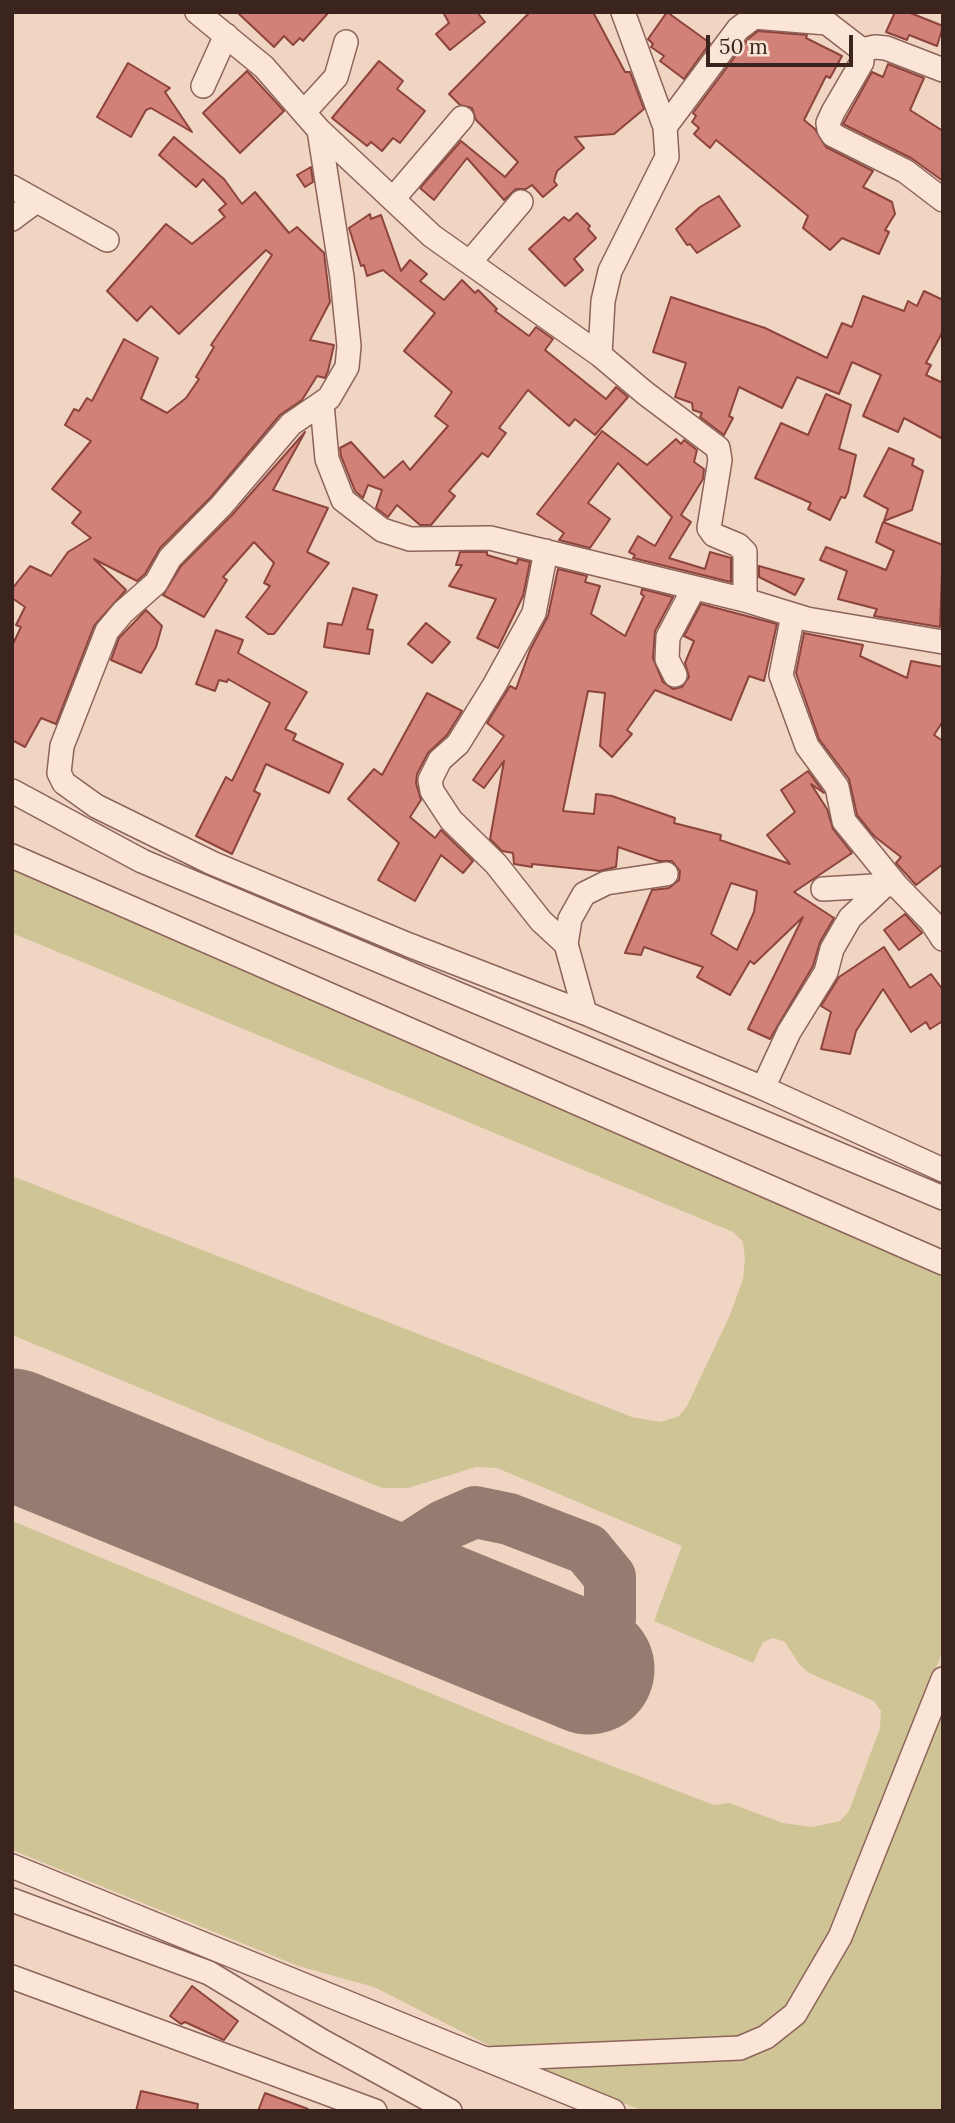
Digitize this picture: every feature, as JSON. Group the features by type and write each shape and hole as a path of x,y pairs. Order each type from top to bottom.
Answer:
{"street":[{"path":"197,12 264,67 319,130 432,236 600,355 645,393 718,447 720,460 709,528 714,535 738,545 745,552 745,600"},
{"path":"600,355 603,301 610,271 667,157 665,127 623,12"},
{"path":"665,127 730,38 754,17 829,17 862,50 862,62 828,123 833,135 905,171 943,201"},
{"path":"203,86 226,35"},
{"path":"304,112 336,77 346,42"},
{"path":"862,50 886,48 943,71"},
{"path":"393,199 462,118"},
{"path":"319,130 349,346 347,367 337,387 322,404 291,424 221,506 170,558 156,583 123,612 107,631 62,746 59,773 72,791 96,806 212,863 409,946 585,1013 763,1088 943,1170"},
{"path":"12,187 107,240"},
{"path":"12,219 36,201"},
{"path":"470,262 521,202"},
{"path":"322,404 327,459 343,500 382,530 410,539 490,538 745,600 793,615 943,642"},
{"path":"546,551 534,613 458,744 440,760 430,780 432,791 451,820 496,864 541,920 566,944"},
{"path":"675,675 667,659 668,637 694,588"},
{"path":"793,615 781,675 807,746 836,787 844,821 890,885 939,923"},
{"path":"12,791 142,861 943,1198"},
{"path":"12,856 943,1263"},
{"path":"585,1013 566,944 570,919 584,894 606,883 666,874"},
{"path":"763,1088 789,1032 826,972 832,949 850,918 890,885"},
{"path":"823,889 890,885"},
{"path":"485,2059 740,2048 766,2037 795,2014 845,1926 943,1679"},
{"path":"12,1866 613,2111"},
{"path":"12,1900 183,1961 209,1973 322,2041 450,2111"},
{"path":"183,1961 194,1940"},
{"path":"12,1977 374,2111"}],"shaded area":[{"path":"12,864 943,1270 943,1650 854,1888 792,2007 753,2038 494,2048 374,1987 298,1966 12,1850 12,1521 542,1739 714,1805 729,1803 783,1823 812,1827 840,1821 849,1811 880,1728 881,1711 874,1701 809,1673 799,1664 785,1642 773,1638 763,1642 753,1663 654,1621 682,1546 497,1468 476,1467 408,1488 382,1488 12,1335 12,1176 632,1417 661,1422 679,1416 687,1406 730,1315 743,1279 745,1259 743,1242 733,1232 12,933"},
{"path":"943,1699 943,2111 643,2111 525,2062 784,2035"}],"building":[{"path":"237,12 329,12 303,41 300,38 293,45 284,36 274,47"},
{"path":"443,12 477,12 485,22 450,50 436,34 449,23"},
{"path":"530,12 593,12 625,72 630,72 644,109 614,134 575,137 584,148 557,171 554,181 557,185 543,197 532,185 526,189 516,189 504,200 467,158 434,200 420,188 461,141 505,177 518,162 476,120 472,108 460,105 449,94"},
{"path":"667,12 710,43 684,79 660,61 664,56 651,47 653,44 648,39"},
{"path":"895,12 908,12 943,26 937,46 909,35 907,40 886,32"},
{"path":"758,31 807,35 806,38 842,56 830,78 826,76 804,120 815,129 826,147 873,171 863,187 892,202 895,214 885,230 889,232 879,254 842,238 830,250 803,228 808,216 716,140 710,148 694,134 699,128 692,122 696,116 693,113 748,39"},
{"path":"379,61 403,81 397,89 425,111 400,143 393,138 382,151 371,142 367,146 332,118"},
{"path":"128,63 170,88 165,92 192,132 151,108 146,110 131,137 97,117"},
{"path":"888,64 924,78 910,110 943,131 943,181 911,158 843,124 872,72 883,77"},
{"path":"247,71 284,111 240,153 203,113"},
{"path":"174,137 224,179 242,204 255,192 289,233 297,227 324,253 330,302 310,340 334,345 328,371 325,378 317,376 302,400 280,415 211,497 160,548 145,574 137,581 94,559 126,590 94,626 56,724 41,718 25,747 12,740 12,646 21,627 16,625 25,607 12,598 12,589 30,566 51,576 68,552 91,538 72,523 81,512 52,489 91,441 65,425 74,409 79,411 87,398 92,401 124,339 158,358 141,399 167,413 186,398 199,379 196,377 214,347 211,345 272,255 266,250 179,334 151,306 137,321 107,291 166,224 192,244 225,217 219,210 226,204 203,179 196,187 159,155"},
{"path":"311,167 313,182 305,187 297,175"},
{"path":"719,196 740,226 697,253 690,244 687,245 676,229 700,207"},
{"path":"577,213 590,226 588,229 596,238 574,259 583,270 565,286 529,249 564,217 569,221"},
{"path":"370,214 371,219 381,215 401,271 410,260 427,274 420,281 444,300 462,280 475,293 478,290 497,309 495,311 529,336 536,327 553,339 545,350 606,399 616,387 628,397 595,435 575,419 569,426 528,390 499,428 506,433 488,457 482,453 449,491 455,496 431,525 420,525 397,505 388,517 376,508 382,490 368,485 363,498 355,491 341,456 340,448 351,442 384,478 403,461 410,470 448,426 435,416 452,392 404,351 435,313 383,270 367,276 364,265 361,266 349,228"},
{"path":"924,291 943,300 943,331 926,363 931,365 926,375 943,383 943,439 904,418 898,432 863,416 881,375 852,362 839,394 797,377 782,408 739,387 729,416 733,418 724,435 700,417 702,413 693,410 692,403 675,397 686,363 653,352 671,297 765,328 827,358 842,323 852,327 863,296 904,311 908,301 917,306"},
{"path":"826,394 851,405 839,449 856,455 848,492 845,498 841,497 830,520 808,509 811,503 755,478 781,423 808,435"},
{"path":"602,431 647,465 676,439 681,444 684,440 697,450 694,462 704,469 703,479 681,515 691,522 669,558 705,569 710,552 731,558 731,582 633,558 635,555 629,552 638,536 655,546 672,517 618,463 588,503 610,519 590,548 559,540 564,533 537,514"},
{"path":"305,432 273,490 328,508 307,552 329,563 274,634 268,634 246,617 270,586 264,583 274,563 254,542 223,577 227,580 204,617 163,595 181,566 232,515"},
{"path":"889,448 914,459 912,465 923,471 912,510 884,521 888,509 864,496"},
{"path":"883,522 943,545 940,627 874,616 877,609 838,599 847,571 820,560 826,547 886,570 894,551 876,542"},
{"path":"460,552 487,552 487,555 517,564 518,559 530,562 523,596 498,648 477,638 496,599 449,586 462,565 456,565"},
{"path":"759,566 804,579 795,595 759,577"},
{"path":"558,569 587,576 585,582 600,586 591,614 625,636 644,596 641,594 642,589 673,597 655,631 653,658 663,682 673,689 682,687 689,677 685,663 694,641 684,636 701,604 777,624 764,681 749,676 731,720 655,690 627,730 632,734 612,757 600,746 605,693 588,691 563,811 594,814 596,794 612,796 675,818 674,823 721,835 720,840 790,864 767,835 795,812 781,790 808,771 824,793 811,784 827,809 833,829 852,853 794,892 834,918 820,942 813,966 770,1039 748,1029 803,917 754,964 750,961 730,995 697,977 703,967 644,947 641,955 625,953 652,890 669,888 679,880 680,871 672,861 659,861 618,847 616,867 599,871 532,864 532,867 514,864 513,853 502,851 490,839 504,761 484,788 473,780 504,736 487,723 510,686 516,689 530,650 548,616","holes":["731,883 757,891 754,912 737,950 711,934"]},
{"path":"353,588 377,595 367,629 373,630 369,654 324,647 328,623 342,625"},
{"path":"146,610 162,626 156,647 141,673 111,660 119,638"},
{"path":"426,623 450,642 432,663 408,644"},
{"path":"216,630 243,640 238,653 307,692 285,729 296,734 293,740 343,764 329,793 266,764 254,791 260,794 232,854 196,836 226,777 232,781 270,703 228,679 227,682 219,680 215,691 196,684"},
{"path":"804,633 863,645 860,656 907,678 911,661 943,667 943,721 934,735 943,741 943,864 916,885 896,863 901,857 874,836 857,815 849,779 819,739 796,673"},
{"path":"427,693 462,711 447,735 428,753 417,774 416,783 421,800 410,817 435,838 441,830 473,861 463,873 441,855 415,901 378,880 399,843 348,799 374,769 382,775"},
{"path":"905,914 922,933 899,950 884,930"},
{"path":"884,947 910,988 931,974 943,990 943,1021 930,1029 926,1022 911,1032 883,989 856,1031 850,1054 821,1049 831,1012 821,1006 839,977"},
{"path":"192,1986 238,2021 224,2040 185,2022 181,2024 170,2016"},
{"path":"141,2091 198,2104 197,2111 136,2111"},
{"path":"265,2093 308,2109 258,2111"}],"taxiway":[{"path":"364,1577 443,1526 475,1512 509,1519 587,1549 610,1577 610,1618 590,1652 553,1679 524,1681 493,1662 482,1636 464,1618"}],"runway":[{"path":"12,1434 589,1669"}]}
